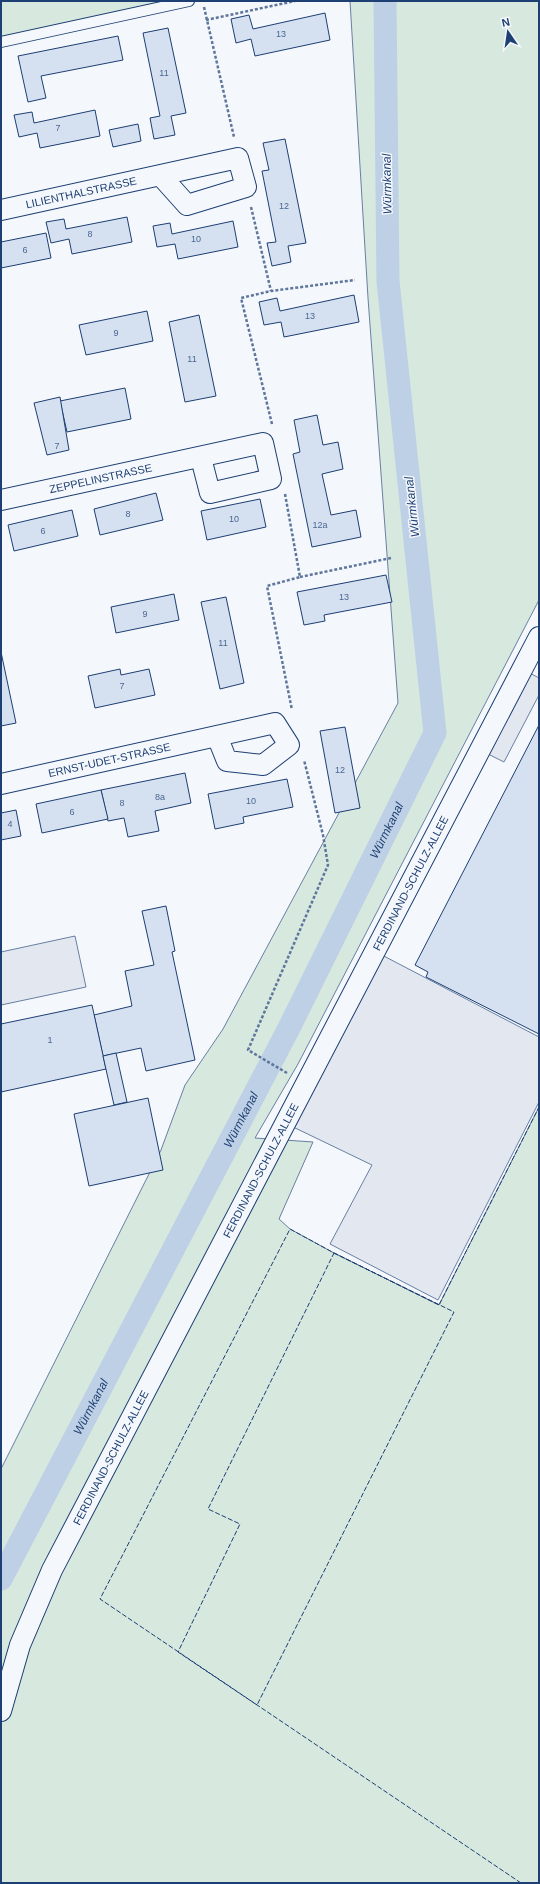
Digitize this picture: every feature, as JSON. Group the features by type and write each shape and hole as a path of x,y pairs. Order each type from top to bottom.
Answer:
{"street":[{"name":"LILIENTHALSTRASSE","path":"1,210 238,158"},
{"path":"161,176 187,205 246,187 238,158"},
{"name":"ZEPPELINSTRASSE","path":"1,500 201,458"},
{"name":"FERDINAND-SCHULZ-ALLEE","path":"1,1711 20,1645 52,1570 539,637"},
{"name":"ERNST-UDET-STRASSE","path":"1,784 217,736"}],"lane":[{"path":"1,42 189,1"}],"path":[{"path":"203,1 206,20 238,158"},
{"path":"206,20 295,1"},
{"path":"246,187 271,291"},
{"path":"272,426 241,298 271,291 355,280"},
{"path":"284,486 300,577"},
{"path":"294,717 267,586 300,577 391,558"},
{"path":"303,754 323,835 328,865 248,1050 305,1084"}],"shaded area":[{"path":"1,1 176,1 1,40"},
{"path":"350,1 539,1 539,600 298,1064 255,1138 313,1142 279,1219 290,1229 334,1253 439,1305 539,1107 539,1883 1,1883 1,1469 161,1150 185,1085 223,1029 398,703 368,298"},
{"path":"526,671 539,678 539,695 504,762 484,752"},
{"path":"75,936 86,987 1,1005 1,952"},
{"path":"378,953 539,1037 539,1102 438,1300 330,1244 372,1165 291,1126"}],"building":[{"path":"325,13 330,40 255,56 251,39 236,43 231,19 249,15 253,29"},
{"path":"168,28 186,113 171,116 175,135 154,139 150,118 160,116 143,33"},
{"path":"118,36 123,60 41,76 46,98 28,102 18,56"},
{"path":"95,110 100,136 40,148 37,133 19,137 14,115 32,112 34,123"},
{"path":"138,124 141,141 113,147 109,130"},
{"path":"285,139 306,243 288,246 291,262 272,266 267,243 276,242 262,171 269,170 263,143"},
{"path":"127,217 132,242 72,254 69,239 51,243 46,222 64,219 66,229"},
{"path":"233,221 238,247 178,259 175,244 157,247 153,226 170,223 172,234"},
{"path":"46,233 51,258 1,268 1,242"},
{"path":"354,295 359,322 284,337 281,322 264,325 259,302 277,298 280,311"},
{"path":"147,311 153,341 86,355 79,325"},
{"path":"199,315 216,396 185,402 169,322"},
{"path":"125,388 131,419 67,432 60,401"},
{"path":"60,397 69,450 47,455 34,403"},
{"path":"317,415 323,445 338,442 343,469 322,474 331,515 356,510 361,537 312,547 293,454 300,452 294,420"},
{"path":"156,493 163,520 100,535 94,509"},
{"path":"260,499 266,527 207,540 201,511"},
{"path":"72,510 78,536 14,551 8,525"},
{"path":"386,575 392,602 324,615 325,621 304,625 297,592"},
{"path":"174,594 179,620 116,633 111,607"},
{"path":"226,597 244,683 220,689 201,602"},
{"path":"1,652 16,723 1,726"},
{"path":"120,669 121,675 149,669 155,695 95,708 88,676"},
{"path":"539,725 539,1034 426,977 428,972 415,965"},
{"path":"345,727 360,808 335,813 320,731"},
{"path":"185,773 191,803 155,811 159,831 128,837 124,818 108,821 101,790"},
{"path":"287,779 293,807 243,817 244,823 215,829 208,794"},
{"path":"101,790 108,819 42,833 36,804"},
{"path":"16,810 21,836 1,840 1,813"},
{"path":"166,906 175,951 172,952 195,1060 146,1071 141,1048 103,1056 94,1015 132,1006 125,971 154,965 142,911"},
{"path":"92,1005 106,1069 1,1092 1,1024"},
{"path":"116,1053 127,1102 114,1105 103,1056"},
{"path":"148,1098 163,1170 89,1186 74,1114"}],"waterway":[{"name":"Würmkanal","path":"1,1579 289,1028 435,733 388,281 385,1"}],"fence":[{"path":"521,1883 100,1599 290,1229 334,1253 439,1305 539,1107"},
{"path":"334,1253 454,1312 257,1705 178,1652 240,1524 208,1509 334,1253"}]}
